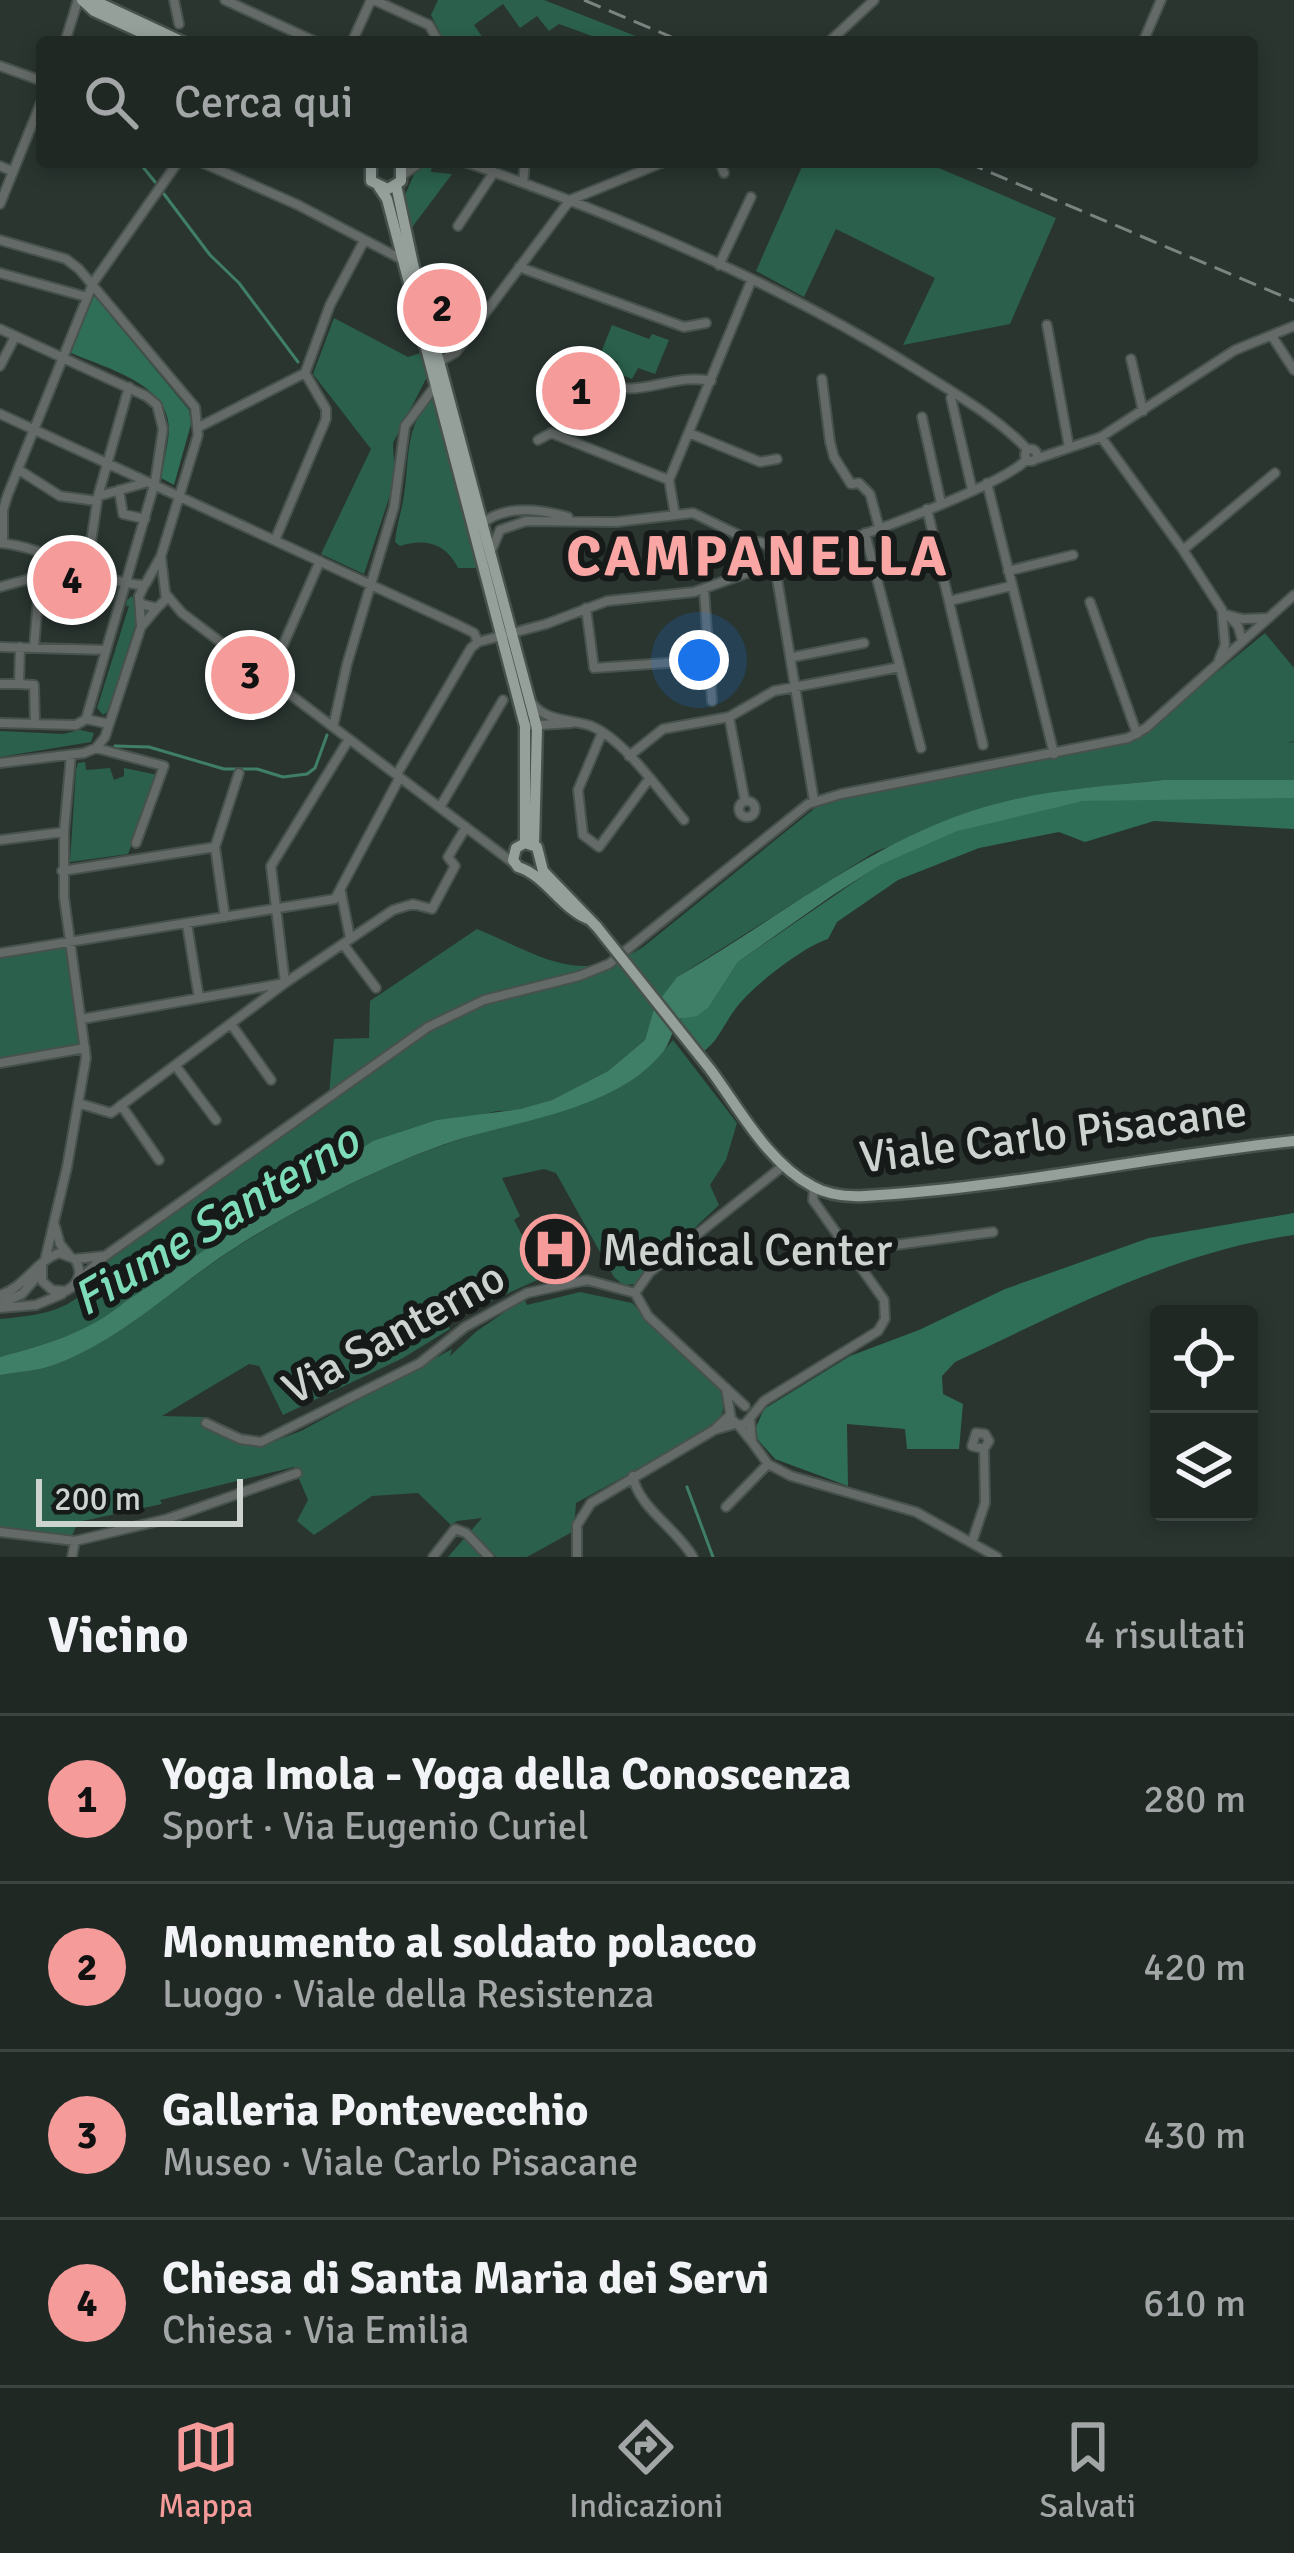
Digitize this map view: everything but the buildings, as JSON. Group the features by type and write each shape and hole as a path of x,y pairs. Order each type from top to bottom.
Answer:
{"main road":[{"path":"80,0 149,36"},
{"path":"93,0 170,36"},
{"path":"369,168 387,199 436,385 480,520 532,725"},
{"path":"379,188 400,174"},
{"path":"400,174 397,202 506,633 528,697 532,725 529,848 538,863 523,868 513,856 529,848"},
{"name":"Viale Carlo Pisacane","path":"529,848 783,1166 814,1188 862,1196 1294,1141"},
{"name":"Viale Carlo Pisacane","path":"523,868 592,923"},
{"path":"551,892 564,900 571,897"}],"street":[{"path":"67,36 80,0"},
{"path":"174,0 179,24"},
{"path":"225,0 303,36"},
{"path":"355,36 373,0 427,24 436,36"},
{"path":"836,36 874,0"},
{"path":"1146,36 1161,0"},
{"path":"0,66 36,79"},
{"path":"0,204 36,114"},
{"path":"0,166 12,171"},
{"path":"2,543 3,510 93,283 174,168"},
{"path":"215,168 403,260"},
{"path":"482,168 570,200 752,279 892,353 993,418 1032,455"},
{"path":"524,183 525,168"},
{"path":"439,362 454,356 570,200 649,168"},
{"path":"722,168 724,173"},
{"path":"458,226 494,172"},
{"path":"719,265 751,197"},
{"path":"378,248 389,244 395,233"},
{"path":"0,240 66,259 93,283 195,407 200,427 161,556 140,600 141,627 109,724 96,748 0,763"},
{"path":"200,427 305,373 322,322 364,241"},
{"path":"518,267 684,327 706,322"},
{"path":"0,272 87,297"},
{"path":"430,274 486,312"},
{"path":"675,515 669,480 752,279"},
{"path":"1047,325 1069,447"},
{"path":"0,952 335,899 399,776 478,642 608,601 704,590 927,509 987,483 1032,455 1101,437 1235,350 1294,326"},
{"path":"0,329 129,387 157,405 161,416 146,519 86,719"},
{"path":"1272,335 1294,370"},
{"path":"0,366 15,337"},
{"path":"1131,359 1142,412"},
{"path":"274,540 326,418 326,409 305,373"},
{"path":"581,388 604,383 617,391 696,377 711,381"},
{"path":"822,379 834,458 851,484 859,483 870,494 880,527"},
{"path":"333,727 401,477 400,446 406,426 436,385"},
{"path":"87,568 97,498 129,387"},
{"path":"951,398 972,489"},
{"path":"0,414 458,625 473,633 478,642"},
{"path":"922,417 941,503"},
{"path":"538,440 550,433 669,480"},
{"path":"689,433 760,462 778,459"},
{"path":"1101,437 1184,550 1242,640"},
{"path":"19,470 60,496 97,498 153,482"},
{"path":"1184,550 1275,473"},
{"path":"987,483 1054,754"},
{"path":"118,490 123,514 146,519"},
{"path":"480,520 530,509 575,520"},
{"path":"927,509 983,745"},
{"path":"489,556 500,530 510,524 637,521 675,515 700,515 753,542 798,554"},
{"path":"865,533 921,748"},
{"path":"735,534 751,566 769,563"},
{"path":"733,579 742,570 753,542"},
{"name":"Viale Carlo Pisacane","path":"2,543 87,568 140,600 182,614"},
{"path":"770,548 769,563 793,657 814,801"},
{"path":"34,647 46,553"},
{"path":"1008,572 1073,555"},
{"path":"141,627 159,607 164,590 161,556"},
{"path":"265,675 277,659 320,561"},
{"path":"0,587 40,576"},
{"path":"125,587 145,584 164,590"},
{"path":"949,601 1012,586"},
{"name":"Viale Carlo Pisacane","path":"164,590 182,614 523,868"},
{"path":"704,590 712,701"},
{"path":"0,1302 45,1303 74,1285 105,1256 428,1027 484,1000 609,964 814,801 1136,734 1294,595"},
{"path":"1090,602 1136,734"},
{"path":"586,608 594,668 708,660"},
{"path":"1225,617 1267,618"},
{"path":"1217,663 1225,645 1225,617"},
{"path":"793,657 864,644"},
{"path":"0,647 107,650"},
{"path":"19,684 20,647"},
{"path":"629,756 663,730 729,717 769,693 900,667"},
{"path":"0,684 34,685 35,724"},
{"path":"528,697 539,713 589,725 602,733 629,756 684,820"},
{"path":"440,807 502,700"},
{"path":"729,717 745,801"},
{"path":"532,725 556,718"},
{"path":"0,723 76,724 86,719 109,724"},
{"path":"532,725 573,723"},
{"path":"602,733 578,790 583,835 599,847 649,779"},
{"path":"285,983 271,866 349,739"},
{"path":"96,748 164,766 136,843"},
{"path":"71,755 62,871 86,1048 42,1281 52,1290 74,1285"},
{"path":"225,917 215,847 239,773"},
{"path":"78,1103 111,1112 346,941 404,905 432,909 455,866 448,857 466,827"},
{"path":"0,840 64,832"},
{"name":"Viale Carlo Pisacane","path":"489,844 529,848"},
{"path":"62,871 215,847"},
{"path":"341,890 346,941 376,988"},
{"path":"187,924 199,998"},
{"path":"82,1019 285,983"},
{"path":"231,1024 271,1080"},
{"path":"0,1063 86,1048"},
{"path":"176,1065 216,1120"},
{"path":"121,1105 159,1160"},
{"path":"752,1442 748,1412 648,1316 635,1293 650,1272 783,1166"},
{"path":"577,1557 577,1525 582,1513 633,1476 878,1331 885,1319 884,1300 813,1200 814,1188"},
{"path":"55,1225 59,1244 79,1270 74,1285"},
{"path":"850,1251 993,1232"},
{"path":"0,1302 58,1253 105,1256"},
{"name":"Via Santerno","path":"206,1423 240,1439 262,1442 420,1363 465,1327 527,1293 587,1280 635,1293"},
{"path":"726,1388 734,1418 768,1464 791,1476 916,1512 997,1557"},
{"path":"734,1418 738,1406 748,1412"},
{"path":"972,1542 985,1503 984,1449"},
{"path":"726,1507 768,1464"},
{"path":"0,1532 75,1540 167,1519 297,1473"},
{"path":"633,1476 639,1497 676,1531 693,1557"},
{"path":"433,1557 455,1529 466,1533 489,1557"},
{"path":"72,1557 75,1540"}],"shaded area":[{"path":"438,0 544,0 636,36 592,36 559,24 549,31 537,16 520,28 503,4 474,25 482,36 442,36 431,15"},
{"path":"432,168 431,172 452,174 410,230 405,195 416,170"},
{"path":"801,168 939,168 1056,218 1010,324 903,345 935,278 836,229 804,297 756,271"},
{"path":"422,278 476,313 449,354 441,349 434,306"},
{"path":"92,293 189,410 191,424 174,485 161,478 169,430 159,400 132,379 69,352"},
{"path":"334,318 408,357 420,353 427,377 393,443 395,480 364,574 321,554 371,449 313,374"},
{"path":"612,325 649,339 652,334 669,340 655,374 638,368 632,379 614,372 618,362 600,355"},
{"path":"432,398 477,568 458,568 434,545 400,546 395,542 412,432"},
{"path":"132,596 139,612 110,710 103,715 97,708"},
{"path":"1265,633 1294,668 1294,741 1286,743 1294,742 1294,780 1163,780 1069,790 999,803 875,852 677,977 656,1006 645,1040 608,1071 521,1110 497,1111 374,1141 97,1321 51,1342 0,1357 0,1319 45,1313 76,1299 105,1258 328,1105 334,1039 369,1038 370,1001 477,929 559,963 598,965 620,959 643,947 820,804 1133,739"},
{"path":"0,731 63,734 94,733 91,742 0,757"},
{"path":"85,762 86,770 110,768 114,780 124,776 124,768 158,775 128,854 70,862 76,770 78,763"},
{"path":"1163,780 1294,780 1294,798 1083,801 958,831 880,865 738,962 709,1007 697,1016 678,1019 663,1052 620,1087 565,1110 428,1150 372,1174 239,1245 80,1354 48,1367 0,1375 0,1357 51,1342 97,1321 373,1141 437,1120 552,1100 608,1071 645,1040 655,1006 677,977 913,835 1019,798"},
{"path":"1294,798 1294,829 1154,821 1085,842 1059,832 979,848 898,880 837,922 828,939 754,989 701,1053 676,1021 709,1007 738,962 879,865 958,831 1016,814 1083,801"},
{"path":"70,940 87,1051 0,1066 0,951"},
{"path":"673,1040 737,1123 726,1160 710,1185 719,1205 635,1284 623,1285 614,1277 556,1173 544,1169 502,1178 520,1216 514,1220 544,1277 447,1321 450,1329 403,1358 283,1415 259,1366 249,1364 162,1416 207,1418 206,1426 259,1447 301,1431 452,1349 450,1356 524,1299 527,1305 580,1292 632,1303 722,1392 723,1411 703,1433 576,1503 574,1531 527,1557 496,1557 492,1552 487,1557 448,1557 482,1518 451,1525 418,1493 372,1496 314,1535 297,1521 308,1500 294,1467 78,1522 72,1536 0,1527 0,1375 48,1367 79,1354 238,1246 370,1175 426,1151 598,1096 650,1064"},
{"path":"1294,1213 1294,1235 1162,1269 955,1362 942,1376 943,1394 963,1404 959,1449 907,1449 905,1429 847,1424 848,1486 775,1459 753,1434 764,1409 850,1356 1005,1289 1149,1238"}],"waterway":[{"path":"144,168 155,182"},
{"path":"164,194 298,362"},
{"path":"115,746 149,747 224,769 257,769 283,777 307,774 315,768 327,735"},
{"path":"687,1487 713,1557"}],"railway":[{"path":"584,0 669,36"},
{"path":"980,168 1294,301"}],"place":[{"name":"Monumento al soldato polacco","path":"442,308"},
{"name":"Yoga Imola - Yoga della Conoscenza","path":"581,391"},
{"name":"Chiesa di Santa Maria dei Servi","path":"72,580"},
{"name":"Galleria Pontevecchio","path":"250,675"},
{"name":"Medical Center","path":"555,1249"}],"district":[{"name":"CAMPANELLA","path":"758,555"}],"water label":[{"name":"Fiume Santerno","path":"215,1219"}]}
